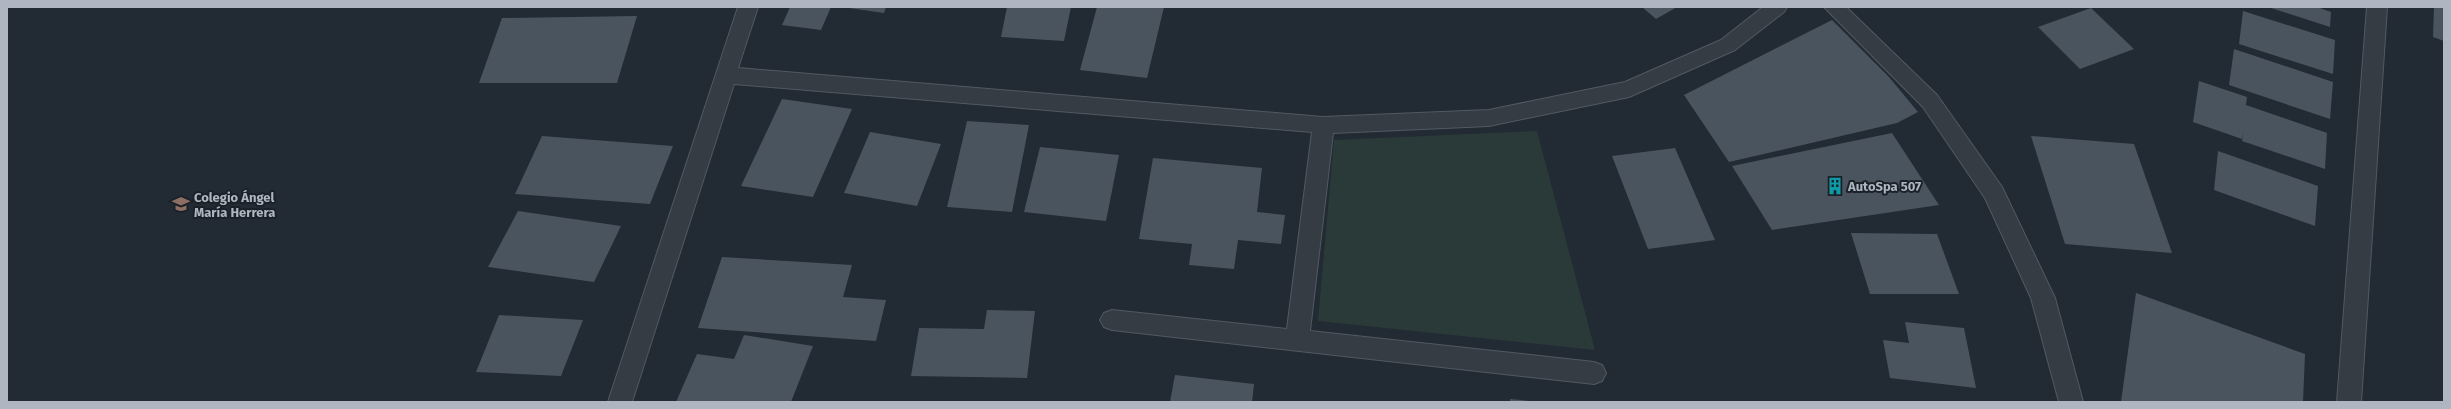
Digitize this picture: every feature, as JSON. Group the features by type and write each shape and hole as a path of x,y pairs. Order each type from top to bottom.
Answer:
{"street":[{"path":"620,402 748,7"},
{"path":"727,75 1323,125 1489,118 1629,89 1728,45 1777,7"},
{"path":"1834,7 1930,101 1994,193 2043,298 2071,402"},
{"path":"2348,402 2377,7"},
{"path":"1297,340 1323,125"},
{"path":"1112,320 1594,373"}],"shaded area":[{"path":"1537,131 1595,350 1318,321 1334,140"}],"building":[{"path":"790,7 831,7 821,30 782,25"},
{"path":"842,7 886,7 884,13"},
{"path":"1007,7 1071,7 1064,41 1001,37"},
{"path":"1097,7 1164,7 1147,78 1080,70"},
{"path":"1642,7 1677,7 1656,19"},
{"path":"2268,7 2317,7 2331,12 2330,27"},
{"path":"2434,7 2444,7 2444,41 2433,37"},
{"path":"2091,8 2134,49 2080,69 2038,27"},
{"path":"2243,11 2335,40 2333,74 2239,44"},
{"path":"637,16 617,83 479,83 502,18"},
{"path":"1832,20 1889,77 1918,112 1897,123 1729,162 1684,95"},
{"path":"2234,49 2333,82 2330,119 2229,85"},
{"path":"2199,81 2247,97 2246,105 2327,133 2325,169 2242,141 2244,129 2242,139 2193,122"},
{"path":"782,99 852,109 813,197 741,186"},
{"path":"967,121 1029,125 1012,212 947,207"},
{"path":"870,132 941,144 917,206 844,193"},
{"name":"AutoSpa 507","path":"1892,133 1939,205 1772,230 1732,166"},
{"path":"542,136 673,146 650,204 515,194"},
{"path":"2031,136 2134,144 2172,253 2065,244"},
{"path":"1040,147 1119,155 1106,221 1024,212"},
{"path":"1675,148 1715,240 1648,249 1612,156"},
{"path":"2218,151 2318,186 2315,226 2214,190"},
{"path":"1153,158 1262,168 1257,212 1285,215 1281,244 1238,240 1234,269 1189,265 1192,244 1139,239"},
{"path":"518,211 621,226 594,282 488,267"},
{"path":"1851,233 1937,234 1959,294 1870,294"},
{"path":"722,257 852,265 843,297 886,300 876,341 698,328"},
{"path":"2136,293 2305,354 2303,402 2121,402"},
{"path":"987,310 1035,311 1027,378 911,376 919,328 984,329"},
{"path":"499,315 583,320 561,376 476,372"},
{"path":"1905,322 1964,328 1976,388 1890,378 1883,340 1909,343"},
{"path":"744,335 813,346 791,402 676,402 697,354 734,359"},
{"path":"1175,375 1254,384 1252,402 1170,402"},
{"path":"1510,399 1530,401 1530,402 1510,402"}],"place":[{"name":"AutoSpa 507","path":"1835,186"},
{"name":"Colegio Ángel María Herrera","path":"181,204"}]}
